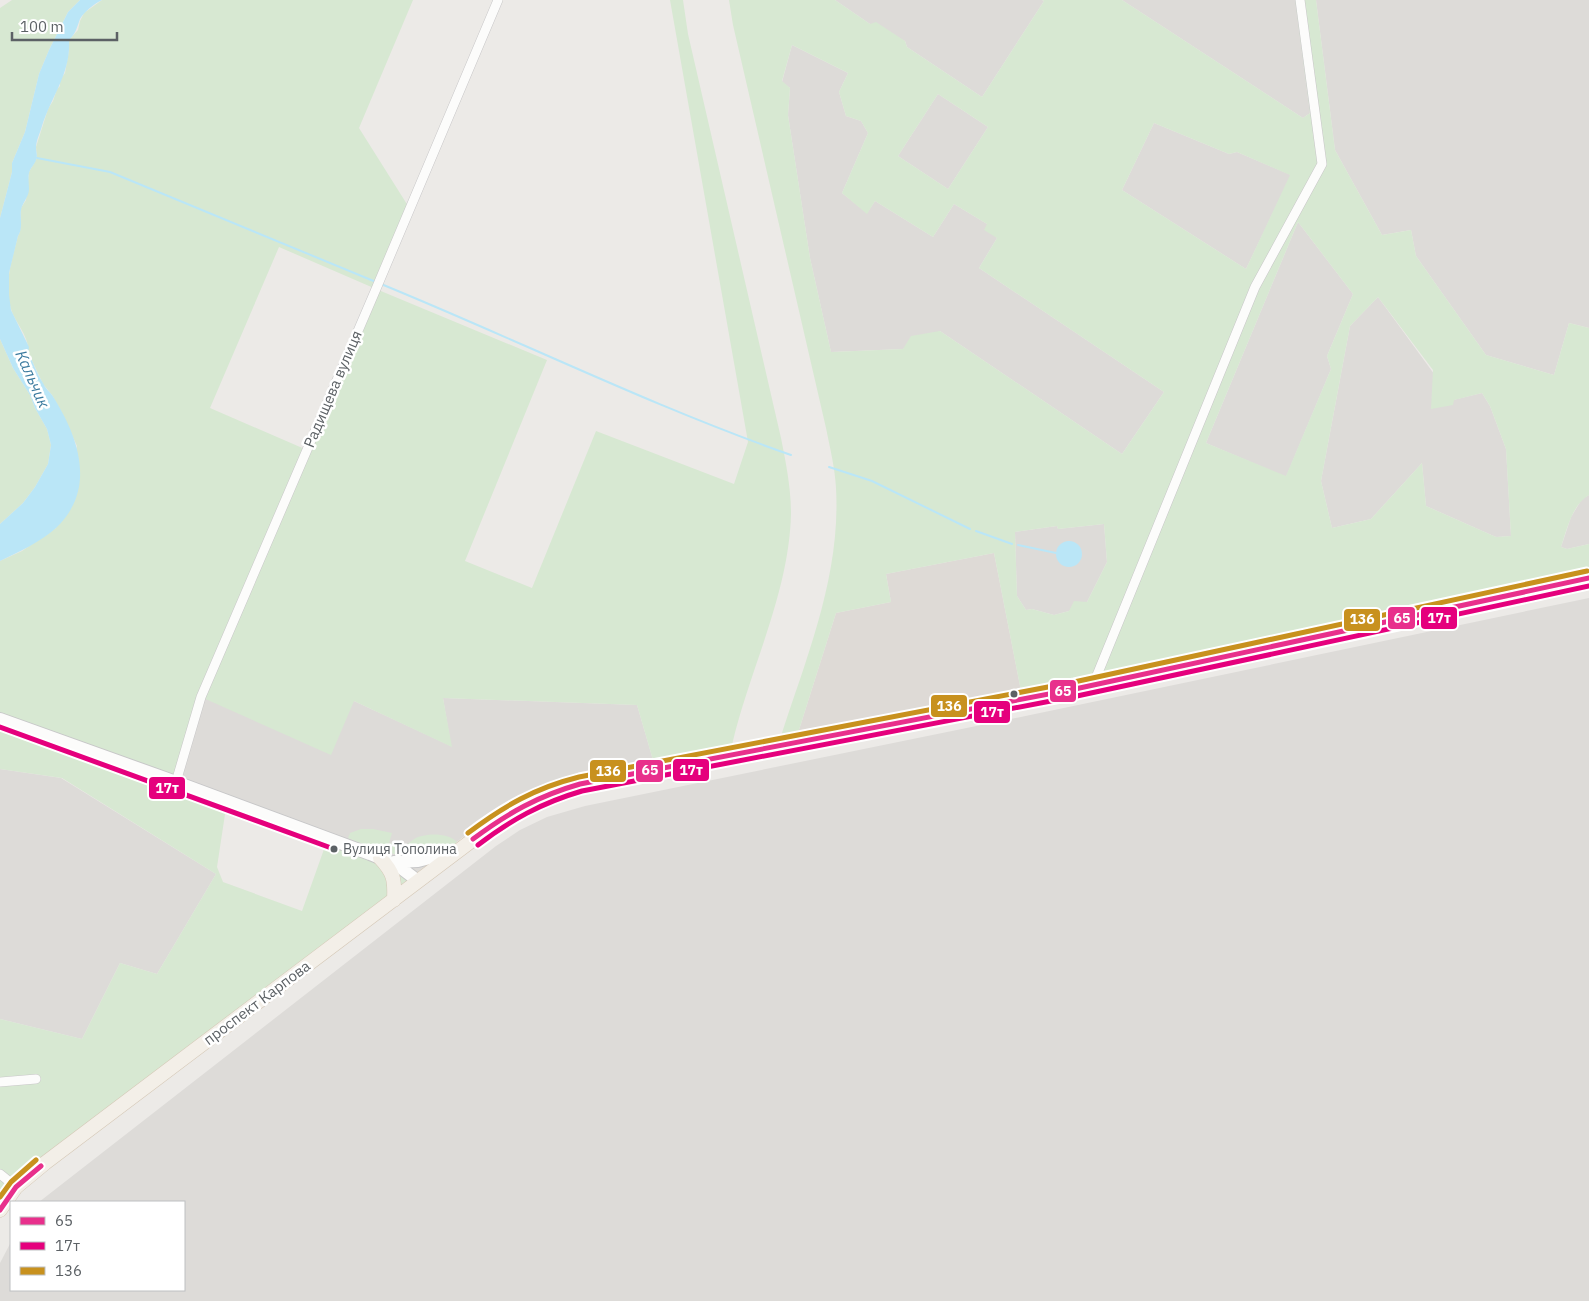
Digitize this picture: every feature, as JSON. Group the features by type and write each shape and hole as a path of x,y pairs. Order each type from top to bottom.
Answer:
{"main road":[{"name":"проспект Карпова","path":"0,1210 16,1187 41,1166 472,839 519,806 548,793 564,788 1093,685 1583,580"},
{"path":"0,718 386,860 407,871 418,881"},
{"path":"386,860 418,861 458,851"},
{"path":"386,860 394,878 394,900"}],"street":[{"name":"Радищева вулиця","path":"176,782 201,697 498,0"},
{"path":"1093,685 1256,287 1322,164 1300,0"},
{"path":"0,1082 36,1080"},
{"path":"0,1174 16,1187"}],"shaded area":[{"path":"835,0 1044,1 982,97 907,47 905,41 870,24"},
{"path":"1122,0 1295,0 1310,113 1303,118"},
{"path":"1316,0 1589,0 1589,328 1569,323 1554,375 1486,355 1416,256 1411,230 1382,235 1335,150"},
{"path":"792,45 848,73 839,92 846,116 861,121 868,133 842,193 867,213 875,201 933,237 954,204 987,224 997,238 979,268 1164,392 1122,454 940,331 903,349 831,352 810,258 788,115 790,88 782,82"},
{"path":"938,94 988,127 948,189 898,156"},
{"path":"1154,123 1229,154 1237,152 1291,175 1246,269 1122,190"},
{"path":"1298,222 1353,294 1327,356 1331,369 1286,477 1206,443"},
{"path":"1378,297 1453,400 1482,393 1490,406 1506,449 1511,536 1496,537 1426,506 1422,463 1371,519 1332,528 1321,481 1350,326"},
{"path":"1589,495 1589,544 1567,549 1561,547 1571,517 1582,499"},
{"path":"1104,524 1107,562 1087,602 1069,611 1054,615 1032,609 1026,610 1017,596 1015,532 1057,526 1058,529"},
{"path":"994,553 1021,691 798,733 836,613 891,602 886,574"},
{"path":"1589,598 1589,1301 0,1301 0,1263 10,1244 10,1291 185,1291 185,1201 40,1201 496,846 520,830 547,817 585,806"},
{"path":"201,697 354,701 451,746 443,698 637,705 653,760 563,778 530,790 508,802 417,873 176,782"},
{"path":"0,769 61,778 216,874 157,974 120,963 82,1039 0,1019"}],"green space":[{"path":"12,0 80,0 68,12 39,74 25,132 12,163 12,172 0,218 0,8"},
{"path":"102,0 413,0 359,128 410,209 376,289 547,360 465,561 532,588 596,431 734,484 748,442 670,0 683,0 688,34 781,438 791,504 789,544 768,631 732,745 653,760 637,705 443,698 452,747 354,701 331,755 201,697 176,781 227,801 217,867 223,882 302,911 328,838 417,873 391,896 11,1183 0,1196 0,1019 82,1039 120,963 157,974 216,874 62,778 0,769 0,561 22,551 56,528 77,446 62,413 43,384 28,352 25,335 11,309 8,282 11,263 20,232 21,208 26,200 29,172 37,158 36,147 48,109 60,86 60,80 65,73 69,40 78,30 84,13","holes":["279,247 376,289 307,450 210,408"]},
{"path":"729,0 835,0 870,24 876,22 905,41 907,47 982,97 1044,1 1042,0 1122,0 1303,118 1310,113 1295,0 1316,0 1335,150 1382,235 1411,230 1416,256 1486,355 1554,375 1569,323 1589,328 1589,495 1583,499 1574,511 1561,547 1567,549 1589,544 1589,570 1021,691 994,553 886,574 891,602 836,613 798,733 781,736 811,645 828,584 836,520 836,488 826,428 733,25","holes":["792,45 848,73 839,92 846,116 861,121 868,133 842,193 867,214 875,201 933,237 954,204 987,224 984,230 997,238 979,268 1164,392 1122,454 940,331 911,336 903,349 831,352 810,258 788,115 790,88 782,81","938,94 988,127 948,189 898,156","1154,123 1229,154 1237,152 1290,175 1246,269 1122,190","1298,222 1353,294 1327,356 1331,369 1286,476 1206,443","1378,297 1433,370 1431,409 1453,405 1454,400 1482,393 1490,406 1506,449 1511,536 1496,537 1426,506 1422,463 1371,519 1332,528 1321,481 1350,326","1104,524 1107,562 1087,602 1074,601 1069,611 1054,615 1032,609 1026,610 1017,596 1015,532 1057,526 1058,529"]},
{"path":"0,339 13,368 30,395 47,429 51,445 48,464 35,487 23,503 0,524"},
{"path":"361,829 373,829 392,833 389,843 404,847 412,840 426,835 450,837 457,842 447,850 433,854 401,857 380,848 376,850 348,838 350,833"}],"water":[{"name":"Кальчик","path":"80,0 102,0 82,16 69,40 69,52 64,74 37,140 37,158 29,173 29,192 21,210 20,230 9,273 9,295 11,310 29,347 28,352 39,376 62,411 70,428 80,463 80,480 76,497 69,513 56,528 37,542 0,561 0,524 23,503 35,487 48,464 51,445 47,429 30,395 13,368 0,339 0,218 12,172 12,163 25,132 39,74 68,12"},
{"path":"1069,541 1078,545 1082,554 1078,563 1069,567 1060,563 1056,554 1060,545"}],"waterway":[{"path":"37,158 110,172 376,282"},
{"path":"381,284 636,394 791,455"},
{"path":"829,467 872,481 970,529"},
{"path":"976,531 1012,544"},
{"path":"1018,545 1056,553"}],"transit line":[{"name":"136","path":"468,833 494,814 520,799 563,781 579,777 1074,682 1587,571"},
{"name":"65","path":"473,839 524,806 550,794 580,784 1075,689 1589,578"},
{"name":"17т","path":"478,845 527,813 582,791 1077,696 1589,586"},
{"name":"17т","path":"0,727 334,849"},
{"name":"136","path":"0,1197 11,1182 36,1160"},
{"name":"65","path":"0,1210 16,1187 41,1166"}],"place":[{"name":"Вулиця Тополина","path":"334,849"}]}
